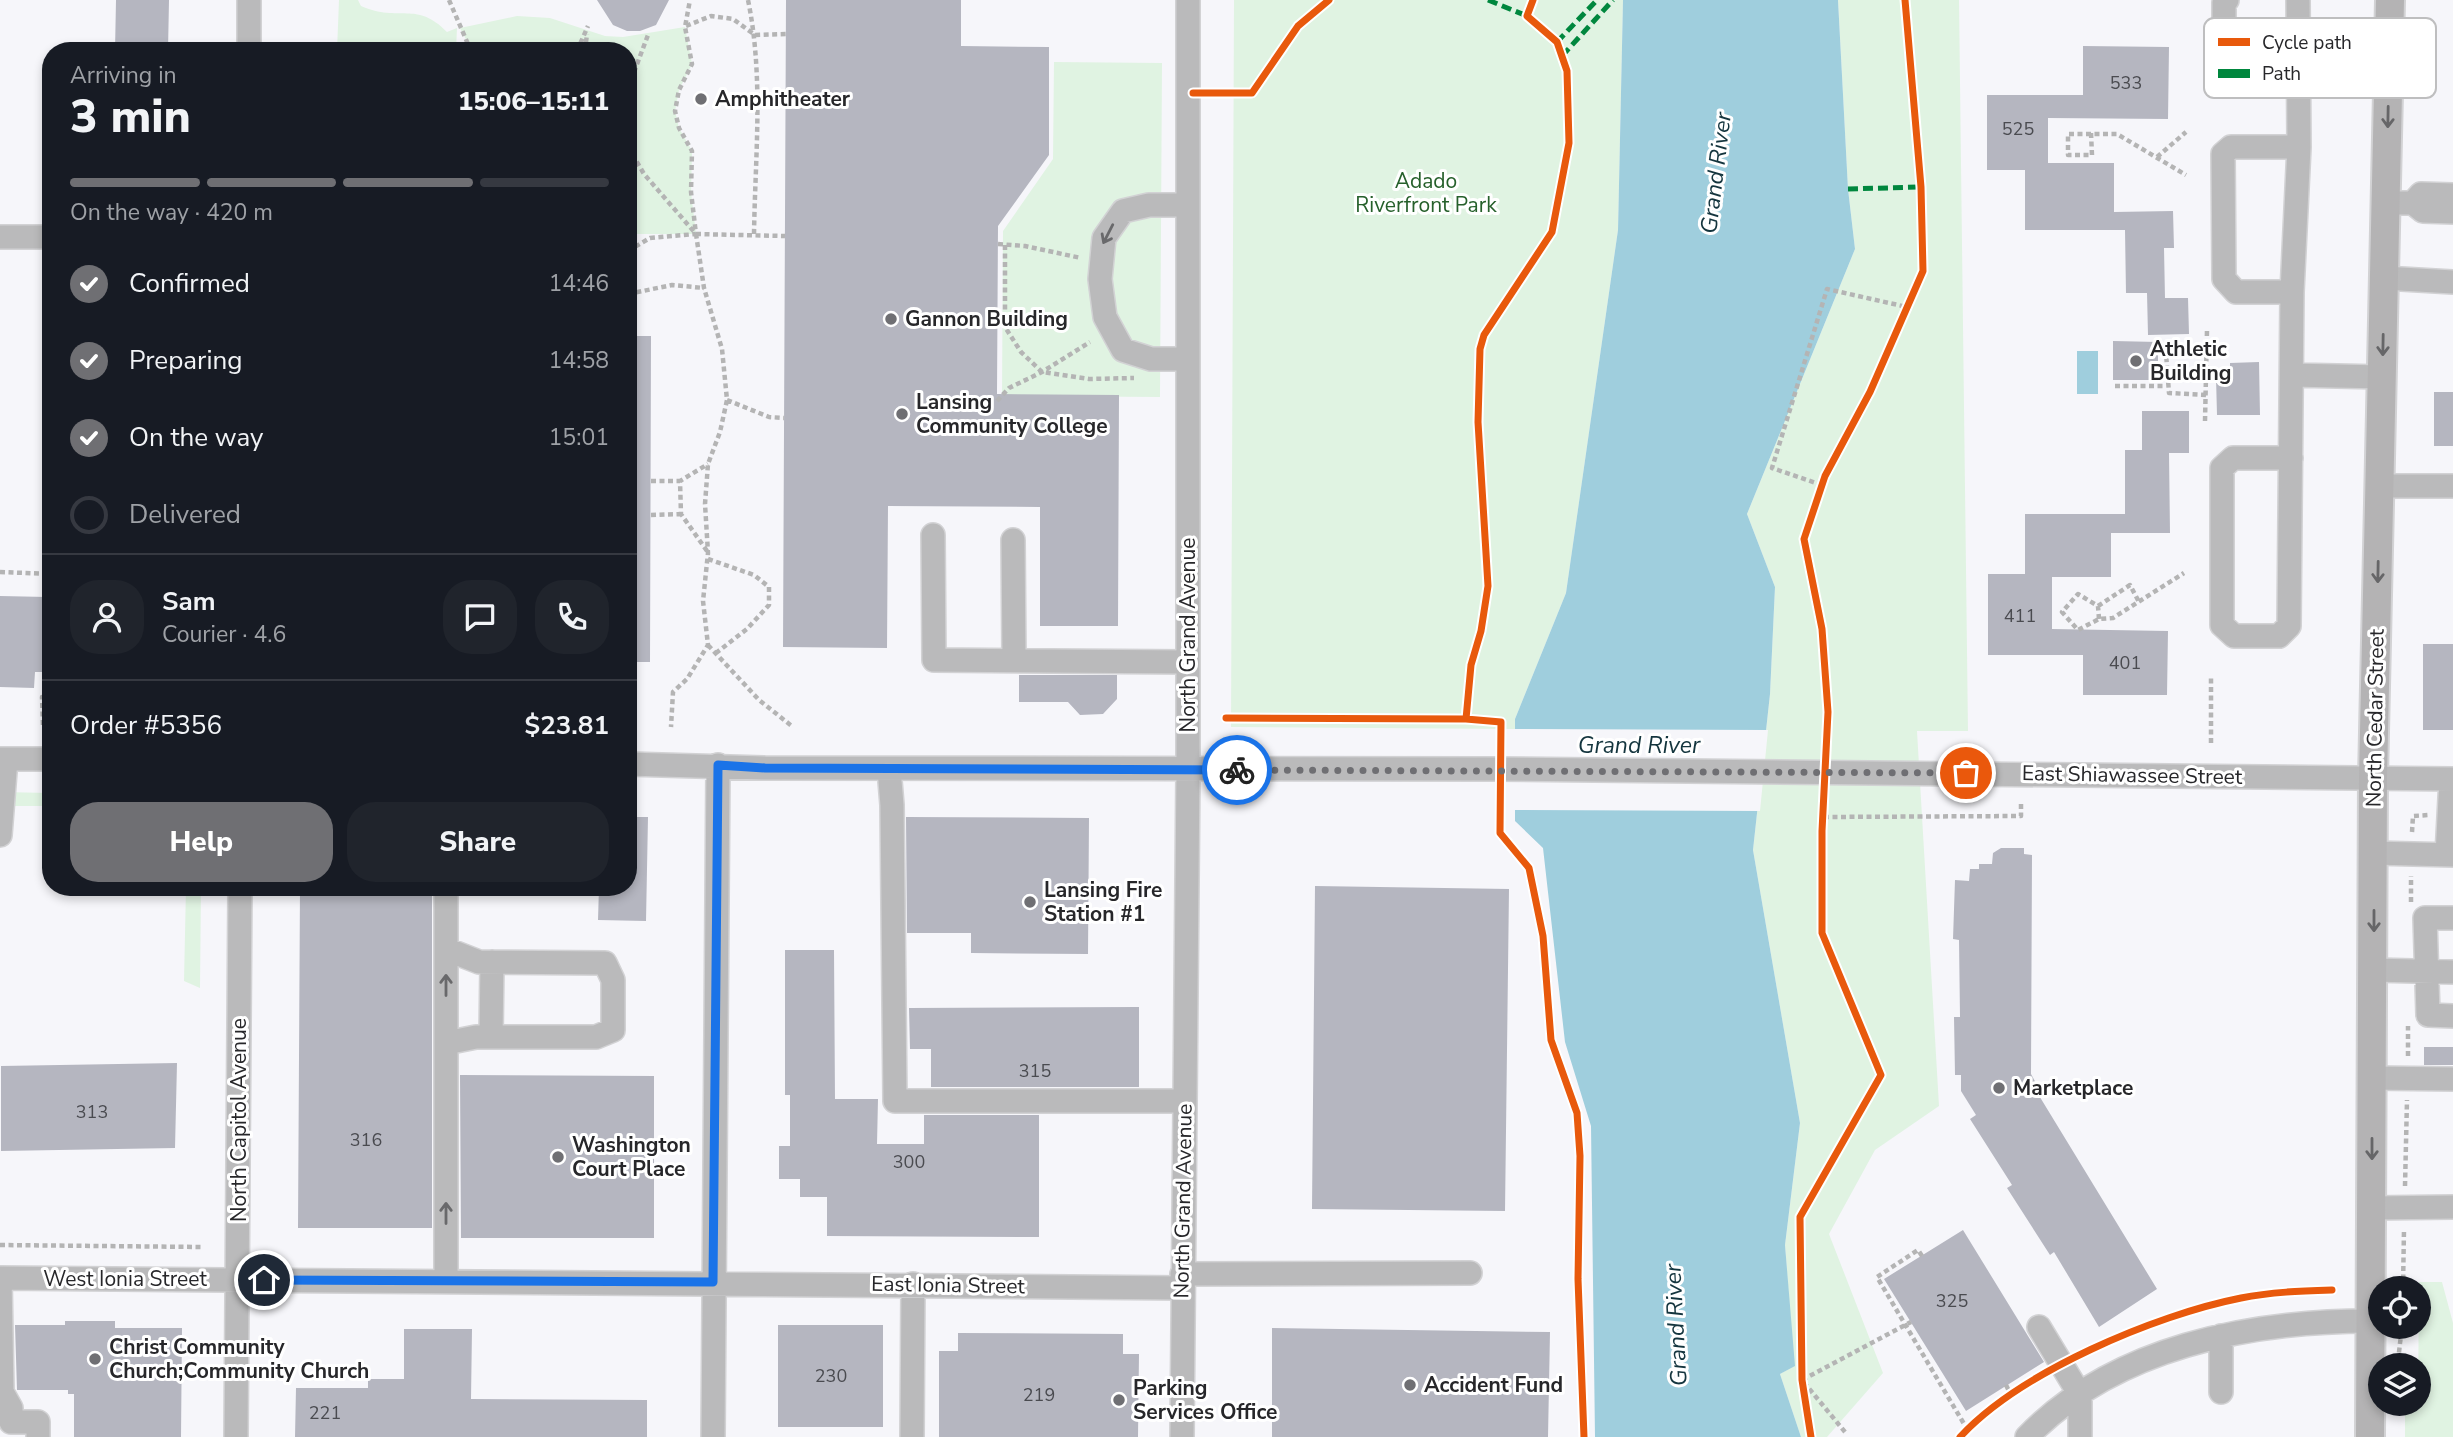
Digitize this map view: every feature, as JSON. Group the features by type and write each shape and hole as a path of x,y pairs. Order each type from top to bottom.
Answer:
{"main road":[{"name":"North Cedar Street","path":"2390,0 2391,18"},
{"name":"North Cedar Street","path":"2371,1276 2373,778 2384,278 2399,203 2394,98"},
{"name":"North Cedar Street","path":"2370,1339 2370,1437"}],"street":[{"path":"249,0 249,42"},
{"name":"North Grand Avenue","path":"1182,1437 1188,770 1188,0"},
{"path":"2224,18 2224,3 2227,0"},
{"path":"2298,0 2298,18"},
{"path":"2291,458 2233,457 2222,468 2222,625 2234,636 2279,636 2289,626 2292,375 2292,292 2299,98"},
{"path":"2292,292 2235,292 2224,279 2223,154 2231,147 2299,148"},
{"path":"2399,203 2421,194 2453,195"},
{"path":"2399,203 2423,211 2453,212"},
{"path":"1187,205 1149,205 1123,211 1104,238 1100,279 1105,317 1123,350 1151,359 1188,359"},
{"path":"0,237 42,237"},
{"path":"2384,278 2453,282"},
{"path":"2292,375 2382,377"},
{"path":"2379,486 2453,486"},
{"path":"933,535 934,660 1188,662"},
{"path":"1013,540 1014,660"},
{"path":"0,835 3,759 42,759"},
{"name":"East Shiawassee Street","path":"637,764 889,769 1493,769 2452,779"},
{"path":"713,1437 718,765"},
{"path":"889,769 892,805 895,1101 1184,1101"},
{"path":"2374,853 2450,855 2452,779"},
{"name":"North Capitol Avenue","path":"236,1437 240,896"},
{"path":"446,896 446,1281"},
{"path":"2453,918 2426,918 2425,971 2428,1015 2453,1016"},
{"path":"446,949 479,962 605,963 613,980 612,1030 596,1037 491,1037 446,1043"},
{"path":"491,1037 492,962"},
{"path":"2374,970 2453,972"},
{"path":"2372,1078 2453,1079"},
{"path":"2372,1208 2453,1207"},
{"name":"East Ionia Street","path":"713,1282 913,1284 1182,1281 1470,1273"},
{"path":"0,1278 2,1392 10,1408 10,1422 38,1422 38,1437"},
{"name":"West Ionia Street","path":"0,1278 713,1282"},
{"path":"912,1437 913,1284"},
{"path":"2027,1437 2105,1378 2174,1348 2221,1336 2316,1321 2368,1321"},
{"path":"2039,1327 2080,1395 2080,1437"},
{"path":"2221,1336 2221,1392"}],"path":[{"path":"449,0 467,42"},
{"path":"671,727 673,692 687,679 708,645 703,601 708,556 705,504 709,464 727,400 722,349 704,288 696,234 691,192 692,151 679,128 675,111 679,90 692,64 685,27 690,0"},
{"path":"748,0 755,35 758,122 754,235"},
{"path":"685,27 711,16 733,19 755,35 786,34"},
{"path":"581,42 588,26 586,42"},
{"path":"637,65 649,35"},
{"path":"2157,157 2186,132"},
{"path":"2091,133 2092,155 2068,155 2068,134 2091,133 2117,134 2186,175"},
{"path":"637,162 696,234"},
{"path":"637,246 650,238 696,234 785,236"},
{"path":"998,244 1082,259"},
{"path":"1005,245 1005,327 1021,352 1042,372 1089,379 1129,380 1136,377"},
{"path":"637,291 672,285 704,288"},
{"path":"1822,485 1772,468 1827,289 1907,307"},
{"path":"2205,421 2207,330"},
{"path":"997,401 1009,388 1042,372 1090,342"},
{"path":"2206,395 2169,393 2166,386 2166,354 2207,354"},
{"path":"2115,386 2166,386"},
{"path":"727,400 769,417 784,418"},
{"path":"650,481 680,481 709,464"},
{"path":"680,481 681,514 708,556 754,575 769,587 769,605 747,629 716,653"},
{"path":"650,516 681,514"},
{"path":"0,572 42,574"},
{"path":"2098,606 2078,594 2062,612 2078,630 2099,619 2113,618 2184,573"},
{"path":"2098,606 2130,585 2139,602"},
{"path":"2098,606 2099,619"},
{"path":"708,645 759,700 793,727"},
{"path":"2211,675 2211,743"},
{"path":"1824,817 2021,816 2021,804"},
{"path":"2411,906 2413,816"},
{"path":"2403,1276 2408,1025"},
{"path":"0,1245 202,1247"},
{"path":"1922,1256 1918,1250 1877,1277 1967,1429"},
{"path":"1845,1432 1802,1380 1911,1322"},
{"path":"2006,1385 2010,1393"}],"green space":[{"path":"339,0 358,0 361,6 375,11 416,14 436,22 447,32 457,28 456,42 337,42"},
{"name":"Adado Riverfront Park","path":"1234,0 1623,0 1618,230 1566,593 1515,719 1515,729 1231,727"},
{"path":"1838,0 1959,0 1968,731 1917,731 1939,1106 1875,1150 1829,1234 1883,1373 1827,1437 1801,1437 1780,1374 1794,1366 1785,1245 1800,1123 1753,850 1770,694 1775,587 1747,514 1855,249 1848,189"},
{"path":"517,16 550,18 605,36 623,37 685,27 692,64 679,90 675,111 679,128 692,151 691,192 696,234 637,234 637,42 467,42 460,28"},
{"path":"1054,62 1162,63 1160,397 1002,396 1003,231 1053,159"},
{"path":"0,792 42,793 42,806 0,806"},
{"path":"186,896 201,896 200,988 184,981"},
{"path":"2431,1282 2442,1282 2453,1323 2453,1437 2405,1437 2405,1416 2431,1416 2431,1353 2418,1353 2419,1339 2431,1339"}],"water":[{"name":"Grand River","path":"1623,0 1838,0 1848,189 1855,249 1747,514 1775,587 1770,694 1753,850 1800,1123 1785,1245 1795,1366 1780,1374 1801,1437 1595,1437 1591,1126 1565,1042 1543,848 1515,821 1515,719 1566,593 1618,230"},
{"path":"2077,351 2098,351 2098,394 2077,394"}],"pier":[{"path":"1511,729 1768,730 1760,811 1511,810"}],"building":[{"path":"116,0 169,0 168,42 115,42"},
{"path":"597,0 669,0 656,25 640,31 627,31 613,25"},
{"name":"Gannon Building","path":"786,0 961,0 961,46 1049,47 1049,155 998,226 997,394 1119,395 1118,626 1040,626 1040,507 888,506 887,648 783,647"},
{"path":"2083,46 2169,47 2168,119 2048,118 2048,163 2114,163 2114,212 2173,211 2174,248 2164,248 2165,298 2188,298 2189,334 2148,335 2147,293 2126,293 2125,230 2025,230 2025,170 1987,170 1987,95 2083,95"},
{"path":"637,336 651,336 650,662 637,662"},
{"name":"Athletic Building","path":"2113,341 2158,342 2158,380 2113,380"},
{"path":"2259,362 2260,415 2217,415 2216,377 2230,377 2230,363"},
{"path":"2434,392 2453,392 2453,446 2434,446"},
{"path":"2142,411 2189,411 2189,453 2169,453 2170,533 2111,533 2111,577 2052,577 2052,629 2168,631 2167,695 2083,695 2083,655 1988,655 1988,574 2025,574 2025,514 2125,514 2125,450 2142,450"},
{"path":"0,596 42,597 42,672 35,672 34,688 0,687"},
{"path":"2423,644 2453,644 2453,730 2423,730"},
{"path":"1019,675 1117,675 1117,699 1103,714 1080,715 1068,702 1019,702"},
{"path":"637,817 648,817 646,921 598,920 599,896 637,896"},
{"name":"Lansing Fire Station #1","path":"906,817 1089,818 1088,954 971,953 971,933 907,933"},
{"name":"Marketplace","path":"2001,848 2024,848 2024,854 2032,855 2031,1074 2038,1087 2035,1089 2157,1289 2099,1327 2054,1252 2050,1255 2007,1188 2012,1185 1970,1119 1976,1115 1961,1091 1961,1075 1955,1075 1954,1017 1960,1017 1959,940 1953,939 1955,880 1969,881 1970,869 1979,869 1979,864 1992,864 1993,853"},
{"path":"1315,886 1509,889 1505,1211 1312,1209"},
{"path":"300,896 432,896 432,1228 298,1228"},
{"path":"785,950 834,950 835,1099 878,1099 877,1144 924,1144 924,1115 1039,1115 1039,1237 827,1236 827,1197 800,1197 800,1179 779,1179 779,1146 790,1146 790,1095 785,1095"},
{"path":"1139,1007 1139,1087 931,1087 931,1049 910,1049 909,1008"},
{"path":"2424,1047 2453,1047 2453,1065 2424,1065"},
{"path":"177,1063 175,1148 1,1151 1,1066"},
{"name":"Washington Court Place","path":"460,1075 654,1076 654,1238 461,1238"},
{"path":"1963,1230 2044,1362 1966,1411 1884,1279"},
{"name":"Christ Community Church;Community Church","path":"65,1321 115,1321 115,1328 182,1328 181,1437 74,1437 74,1394 68,1394 68,1390 17,1390 15,1325 65,1325"},
{"path":"778,1325 883,1325 883,1427 778,1427"},
{"name":"Accident Fund","path":"1272,1328 1550,1332 1548,1437 1272,1437"},
{"path":"404,1329 472,1329 471,1399 647,1400 647,1437 295,1437 296,1388 368,1388 368,1379 404,1379"},
{"path":"958,1333 1123,1334 1123,1354 1139,1354 1138,1437 939,1437 939,1351 958,1351"}],"marked path":[{"path":"1488,0 1527,16"},
{"path":"1557,42 1597,0"},
{"path":"1562,56 1613,0"},
{"path":"1848,189 1921,187"}],"cycle path":[{"path":"1193,93 1252,93 1298,26 1329,0"},
{"path":"1466,719 1471,665 1481,631 1488,586 1478,422 1480,349 1484,335 1552,232 1569,143 1567,71 1557,42 1527,16 1533,0"},
{"path":"1811,1437 1802,1380 1800,1217 1881,1075 1822,933 1822,831 1828,712 1822,629 1804,539 1825,476 1870,392 1923,271 1921,187 1905,0"},
{"path":"1226,718 1466,719 1501,722 1500,833 1529,868 1543,936 1551,1040 1577,1113 1580,1156 1578,1279 1584,1437"},
{"path":"1960,1437 2017,1390 2091,1349 2130,1332 2207,1306 2241,1298 2332,1290"}],"way so far":[{"path":"1237,770 1966,773"}],"place":[{"name":"Amphitheater","path":"701,99"},
{"name":"Gannon Building","path":"891,319"},
{"name":"Athletic Building","path":"2136,361"},
{"name":"Lansing Community College","path":"902,414"},
{"name":"Lansing Fire Station #1","path":"1030,902"},
{"name":"Marketplace","path":"1999,1088"},
{"name":"Washington Court Place","path":"558,1157"},
{"name":"Christ Community Church;Community Church","path":"95,1359"},
{"name":"Accident Fund","path":"1410,1385"},
{"name":"Parking Services Office","path":"1119,1400"}],"route":[{"path":"264,1280 713,1282 718,765 765,768 1237,770"}]}
